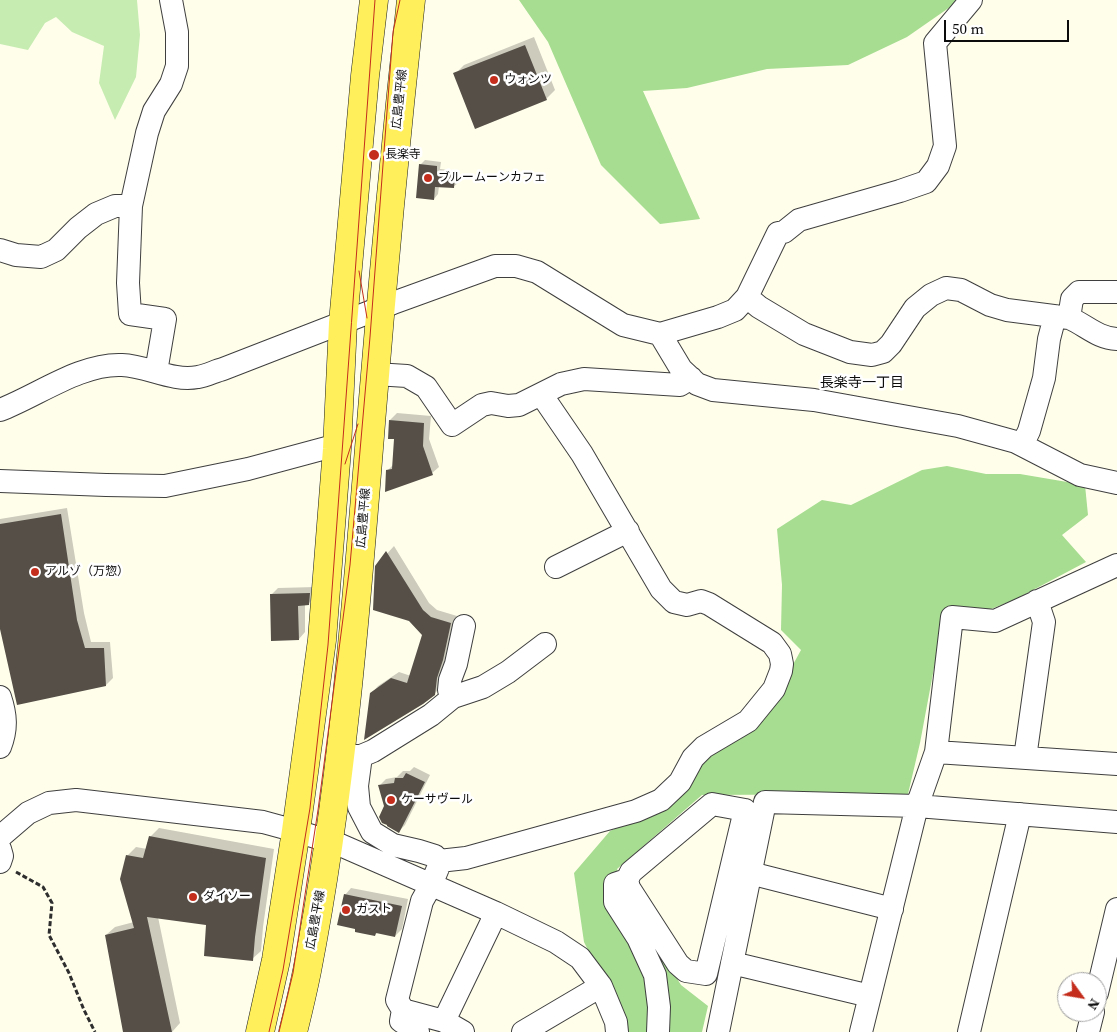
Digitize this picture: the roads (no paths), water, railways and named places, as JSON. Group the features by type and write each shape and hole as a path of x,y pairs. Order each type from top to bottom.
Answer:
{"main road":[{"path":"260,1032 276,960 322,640 337,449 343,323 365,76 374,0"},
{"name":"広島豊平線","path":"293,1032 307,972 329,842 351,756 354,638 380,308 411,0"}],"street":[{"path":"156,372 165,320 130,314 128,283 132,206 147,133 154,111 171,84 178,66 177,32 171,0"},
{"path":"0,410 60,381 96,367 122,365 174,377 197,377 495,266 516,266 537,272 623,325 660,334 735,310 747,297 778,233 784,232 798,220 926,182 938,166 945,146 935,43 971,0"},
{"path":"0,250 16,255 41,257 56,250 78,228 96,214 115,206 132,206"},
{"path":"747,297 759,307 804,334 850,352 872,355 883,352 891,344 914,308 931,295 946,288 961,290 990,305 1007,310 1062,317 1078,322 1099,336 1117,339"},
{"path":"1022,445 1029,431 1044,378 1049,339 1072,299 1079,292 1117,292"},
{"path":"660,334 681,369 697,384 713,390 814,400 958,426 1016,442 1080,475 1117,484"},
{"path":"375,374 407,376 426,387 452,424 482,405 491,403 508,406 519,405 562,384 584,379 680,385 691,378"},
{"path":"439,861 466,858 636,811 661,800 680,782 693,758 704,747 748,721 774,689 782,671 780,654 772,643 709,604 701,601 687,605 674,602 662,589 582,454 541,394"},
{"path":"0,481 165,486 248,469 326,448 337,449"},
{"path":"556,567 628,531"},
{"path":"861,1032 917,806 936,752 952,617 995,621 1117,565"},
{"path":"1025,758 1044,622 1037,601"},
{"path":"453,698 449,690 450,680 456,664 464,626"},
{"path":"496,913 453,1027 405,1024 397,1000 422,901 431,885 439,861 435,856 393,845 372,832 359,807 351,756 373,751 431,715 453,698 483,688 545,644"},
{"path":"0,697 6,721 0,747"},
{"path":"936,752 1025,758 1116,759"},
{"path":"0,851 28,813 49,803 76,800 263,822 296,831 338,844 496,913 564,947 580,958 601,986 616,1022 617,1032"},
{"path":"718,1032 765,802 917,806 1117,822"},
{"path":"626,880 629,888 678,964 686,971 706,974 745,810 712,804 631,872 626,880 615,884 615,902 638,938 655,975 659,1007 658,1032"},
{"path":"969,1032 1020,814"},
{"path":"750,873 892,909"},
{"path":"1102,972 1117,909"},
{"path":"732,963 870,996"},
{"path":"522,1032 601,986"}],"tram line":[{"path":"269,1032 283,970 310,808 328,645 375,0"},
{"path":"279,1032 293,973 318,810 350,565 370,337 393,32 400,0"},
{"path":"359,271 367,318"},
{"path":"345,464 358,424"}],"place":[{"name":"ウォンツ","path":"494,80"},
{"name":"長楽寺","path":"374,155"},
{"name":"ブルームーンカフェ","path":"428,178"},
{"name":"アルゾ（万惣）","path":"35,572"},
{"name":"ケーサヴール","path":"391,800"},
{"name":"ダイソー","path":"193,897"},
{"name":"ガスト","path":"346,910"}],"district":[{"name":"長楽寺一丁目","path":"862,383"}]}
